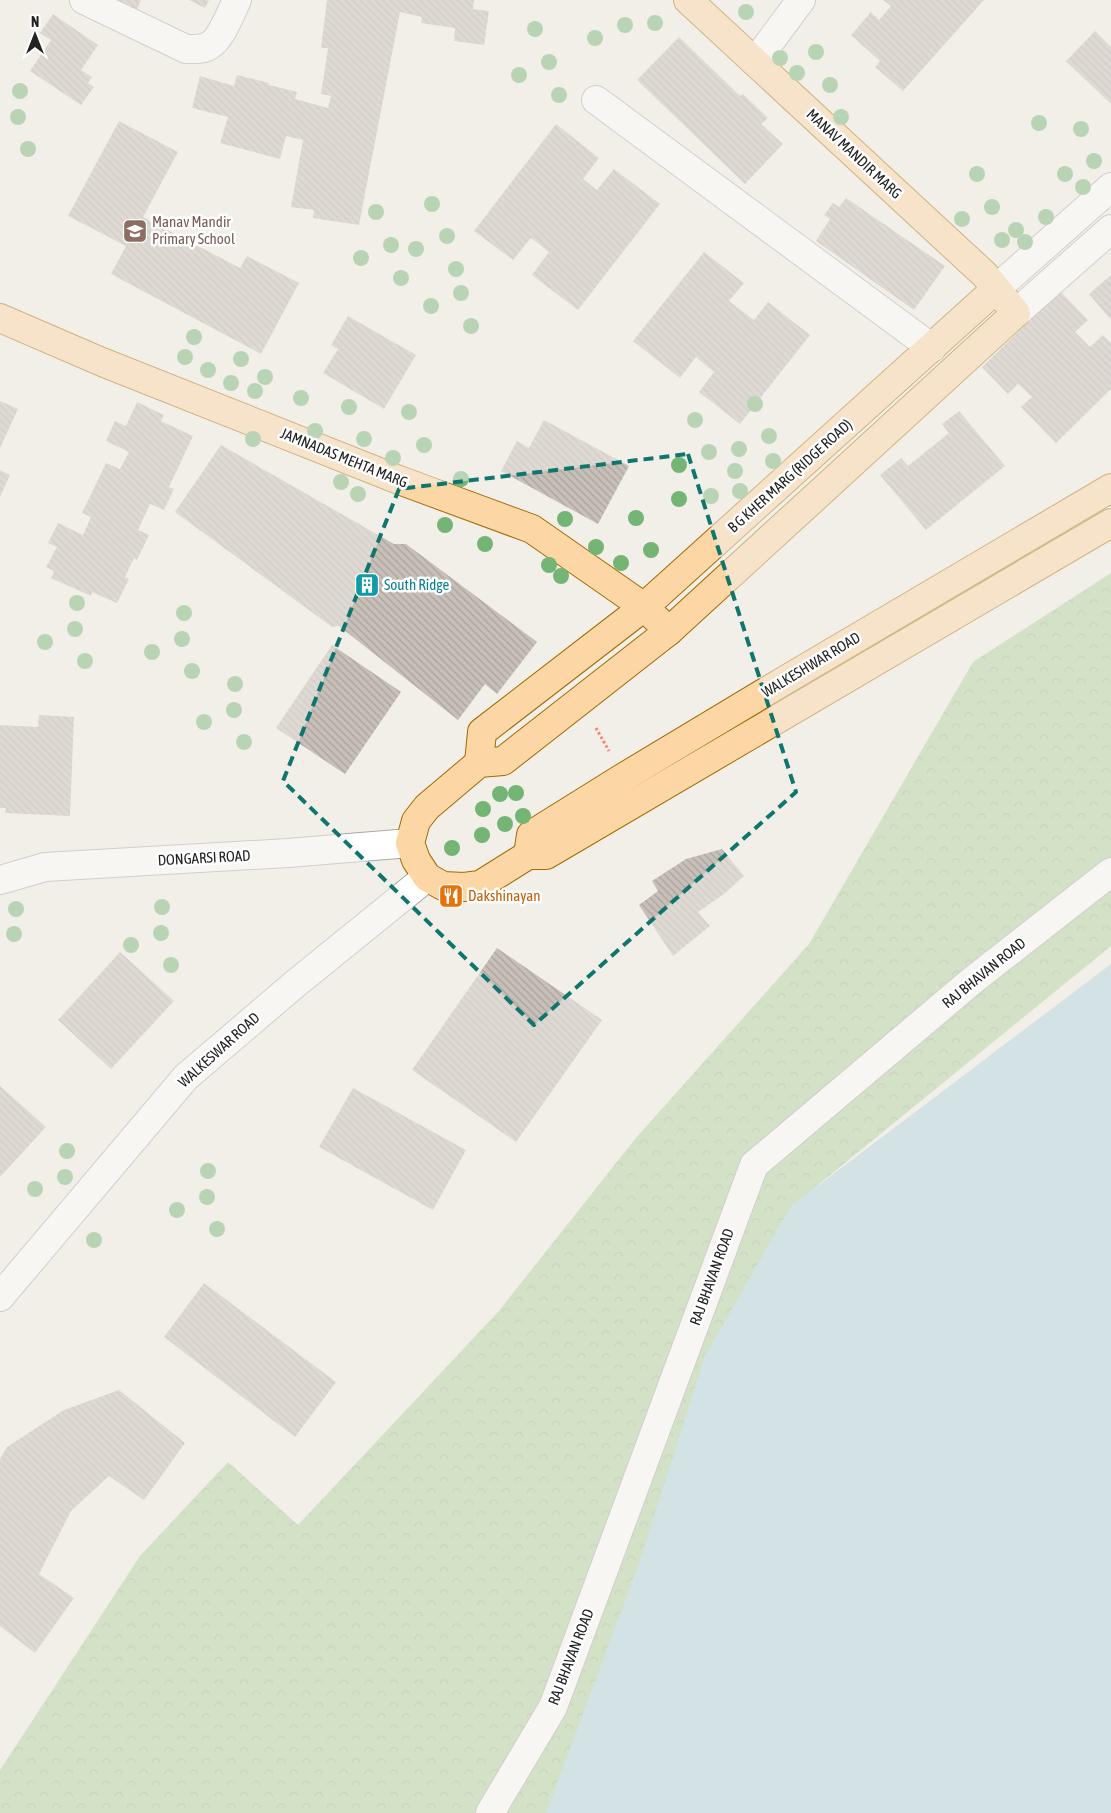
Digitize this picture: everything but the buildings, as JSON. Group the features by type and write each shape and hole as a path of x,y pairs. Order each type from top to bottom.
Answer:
{"main road":[{"name":"MANAV MANDIR MARG","path":"688,0 985,275 1016,313"},
{"name":"B G KHER MARG (RIDGE ROAD)","path":"479,763 482,732 644,607 996,289"},
{"path":"427,877 416,860 410,843 416,821 427,807 479,763 503,761 669,631 1016,313"},
{"name":"JAMNADAS MEHTA MARG","path":"0,318 130,373 399,480 532,529 644,607 669,631"},
{"name":"WALKESHWAR ROAD","path":"528,855 531,835 624,777 1111,488"},
{"name":"WALKESHWAR ROAD","path":"427,877 444,886 464,887 480,884 528,855 546,855 1111,523"}],"street":[{"path":"84,0 186,49 200,49 209,46 217,40 237,0"},
{"path":"755,62 801,0"},
{"path":"596,100 932,348"},
{"name":"B G KHER MARG (RIDGE ROAD)","path":"996,289 1111,187"},
{"path":"1016,313 1111,229"},
{"name":"DONGARSI ROAD","path":"0,880 45,867 288,853 410,843"},
{"name":"RAJ BHAVAN ROAD","path":"490,1813 553,1707 754,1165 973,980 1111,872"},
{"name":"WALKESWAR ROAD","path":"0,1297 186,1077 295,984 427,877"}],"path":[{"path":"592,720 624,777"}],"highlighted area":[{"path":"688,454 796,792 534,1025 283,781 399,489"}],"green space":[{"path":"1111,573 1111,946 813,1189 569,1813 0,1813 0,1770 140,1556 228,1462 298,1525 498,1312 635,1139 809,944 973,662"}],"water":[{"path":"1111,964 1111,1813 546,1813 638,1566 705,1356 791,1206"}],"place":[{"name":"Manav Mandir Primary School","path":"135,231"},
{"name":"South Ridge","path":"367,585"},
{"name":"Dakshinayan","path":"451,896"}]}
